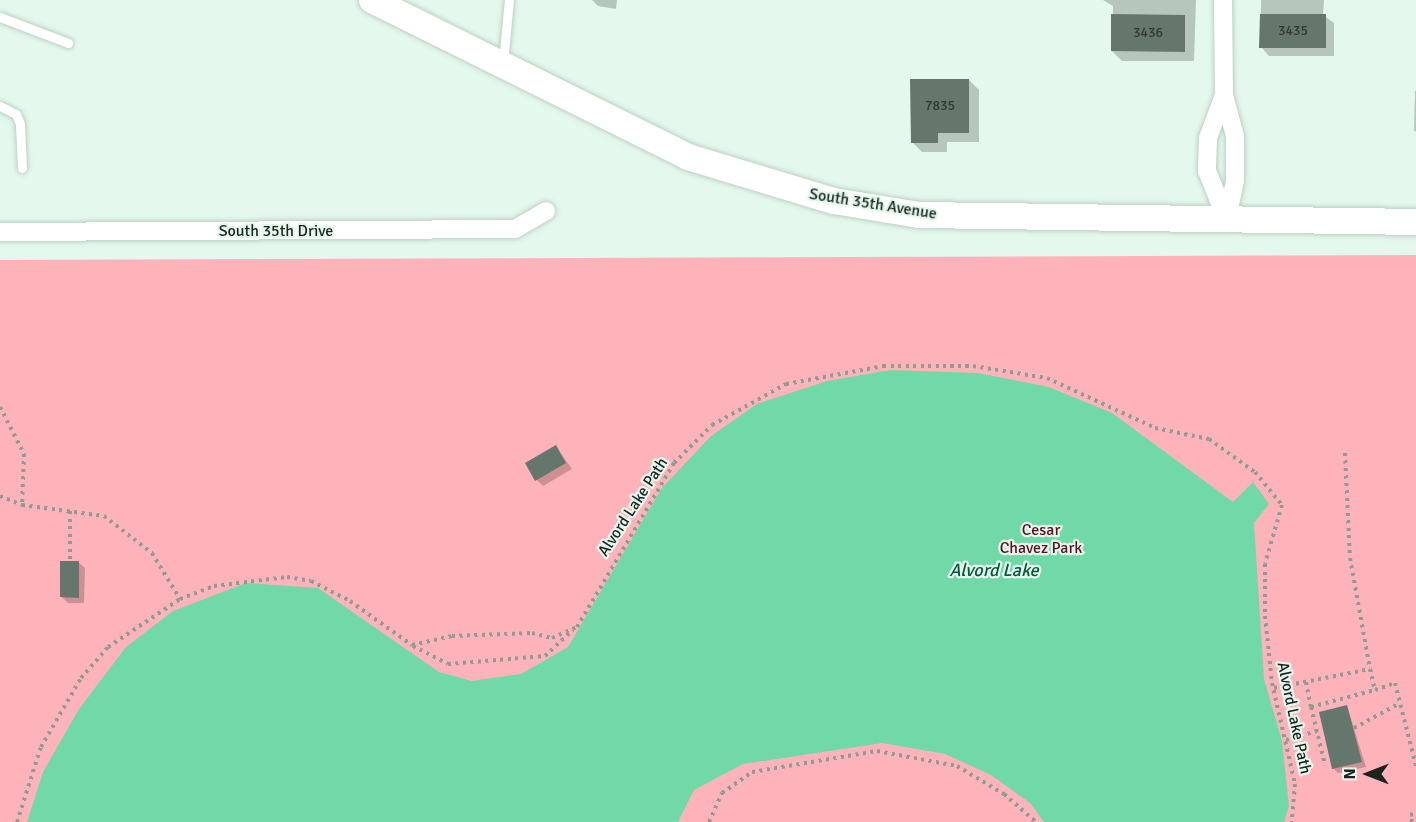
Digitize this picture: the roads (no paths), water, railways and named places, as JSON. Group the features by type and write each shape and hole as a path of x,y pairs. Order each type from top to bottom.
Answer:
{"main road":[{"name":"South 35th Avenue","path":"372,0 688,157 834,201 919,214 1416,222"}],"street":[{"path":"1223,0 1224,95 1235,136 1235,181 1227,220"},
{"path":"1224,95 1208,138 1207,171 1227,220"},
{"name":"South 35th Drive","path":"0,232 515,230 546,211"}],"lane":[{"path":"503,64 509,0"},
{"path":"0,17 68,43"},
{"path":"0,106 16,114 20,124 22,168"}],"water":[{"name":"Alvord Lake","path":"891,370 978,373 1049,387 1112,413 1233,502 1253,482 1269,504 1254,523 1264,679 1282,741 1289,806 1284,822 1044,822 1030,803 991,775 945,754 882,743 743,764 694,790 678,822 27,822 43,772 79,709 126,647 173,611 246,583 318,588 439,672 472,681 521,674 568,647 662,488 711,436 757,404 827,381"}],"park label":[{"name":"Cesar Chavez Park","path":"1041,539"}]}
